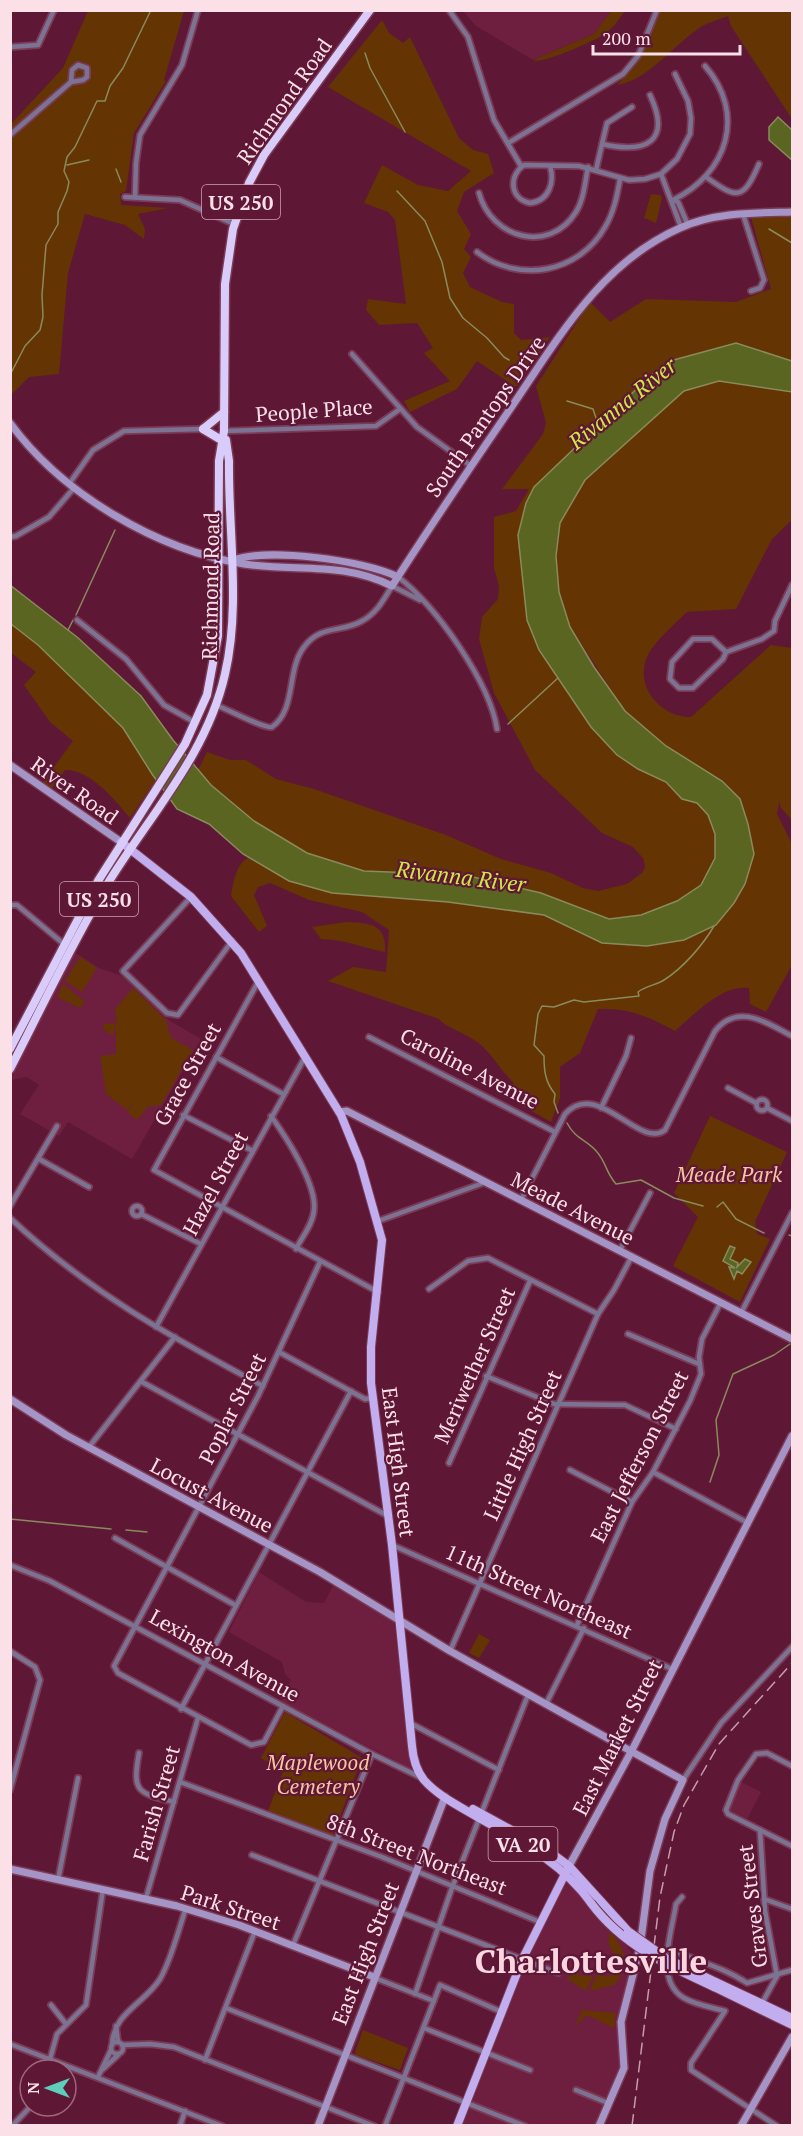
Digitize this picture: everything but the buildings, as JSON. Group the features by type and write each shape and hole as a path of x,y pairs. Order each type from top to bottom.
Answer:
{"highway":[{"name":"Richmond Road","path":"218,560 219,460 224,431 225,284 234,224 249,183 264,155 370,10"},
{"path":"223,441 203,429 224,412"},
{"name":"Richmond Road","path":"216,705 229,656 231,561 229,460 224,431"},
{"name":"US 250","path":"10,1048 68,947 122,842 196,723 207,695 217,646 218,560"},
{"name":"US 250","path":"68,947 194,753 216,705"},
{"name":"US 250","path":"10,1069 17,1037"}],"main road":[{"name":"East High Street","path":"122,842 191,897 232,941 260,979 339,1112 355,1146 383,1245 371,1347 373,1398 392,1545 414,1759 422,1778"},
{"path":"422,1778 445,1797"},
{"name":"VA 20","path":"445,1797 480,1816"},
{"path":"480,1816 546,1849 567,1869"},
{"name":"VA 20","path":"567,1869 593,1899 650,1948 792,2025"},
{"name":"East Market Street","path":"456,2126 523,1958 567,1869"},
{"name":"VA 20","path":"761,2007 792,2018"}],"street":[{"path":"10,47 38,45 54,10"},
{"path":"135,197 140,135 182,65 198,10"},
{"path":"449,10 468,37 494,120 521,166"},
{"path":"508,143 623,74 638,56 657,10"},
{"path":"673,200 694,189 706,177 722,152 727,125 721,90 705,66"},
{"path":"521,166 588,167 620,179 637,181 661,174 677,159 690,134 691,118 688,101 675,74"},
{"path":"10,135 71,81"},
{"path":"602,144 622,149 638,148 648,143 657,132 660,120 650,95"},
{"path":"596,170 607,123 632,107"},
{"path":"706,177 729,193 736,195 744,190 759,164"},
{"path":"521,166 513,181 514,191 521,200 530,203 543,199 549,191 552,178 550,165"},
{"path":"479,194 487,213 504,229 519,236 541,237 563,226 575,213 582,199 588,167"},
{"path":"661,174 685,226"},
{"path":"477,252 496,263 525,271 547,270 568,263 593,245 604,229 613,210 620,179"},
{"path":"125,197 184,201 234,224"},
{"name":"South Pantops Drive","path":"216,705 242,715 265,728 278,722 288,700 294,664 308,642 329,629 363,621 376,610 416,545 596,288 637,252 685,226 743,214 792,212"},
{"path":"743,214 764,279 760,288 751,291"},
{"path":"352,354 423,432 471,466"},
{"name":"People Place","path":"224,431 376,426 400,409"},
{"path":"10,423 34,453 72,486 127,522 218,560 245,564 336,569 367,575 420,600"},
{"path":"10,537 16,536 49,517 72,486 93,450 124,431 203,429"},
{"path":"231,561 245,555 327,559 369,567 398,577 413,588 420,600 443,625 487,694 497,729"},
{"path":"726,652 712,639 693,639 672,662 670,679 679,688 693,688 723,659 726,652 762,639 774,631 775,621 792,585"},
{"path":"77,620 126,659 164,705 196,723"},
{"name":"River Road","path":"10,765 122,842"},
{"path":"191,897 123,971 167,1013 178,1014 232,941"},
{"path":"10,905 17,905 68,947"},
{"name":"Grace Street","path":"219,1208 155,1172 154,1168 260,979"},
{"path":"520,1200 565,1114 573,1107 587,1104 601,1107 648,1133 660,1133 665,1130 716,1031 724,1022 735,1016 748,1015 792,1036"},
{"name":"Caroline Avenue","path":"369,1037 555,1132"},
{"path":"601,1107 627,1056 631,1038"},
{"name":"Hazel Street","path":"156,1327 219,1208 305,1056"},
{"path":"216,1058 283,1094"},
{"path":"728,1088 756,1103 760,1111 767,1108 792,1121"},
{"name":"Meade Avenue","path":"339,1112 347,1111 792,1339"},
{"path":"183,1115 251,1150"},
{"path":"270,1116 295,1156 313,1198 313,1217 296,1249"},
{"path":"10,1206 57,1126"},
{"path":"39,1159 90,1187"},
{"path":"378,1221 486,1182"},
{"path":"620,1250 650,1193"},
{"path":"219,1208 378,1292"},
{"path":"741,1313 792,1213"},
{"path":"141,1214 201,1244"},
{"path":"10,1218 84,1281 156,1327 263,1386"},
{"name":"Little High Street","path":"450,1651 598,1314 632,1256"},
{"path":"429,1289 465,1263 482,1258 498,1261 530,1281 598,1314"},
{"name":"Poplar Street","path":"180,1708 118,1673 114,1666 263,1386 320,1262"},
{"name":"Meriwether Street","path":"449,1463 530,1281"},
{"name":"East Jefferson Street","path":"577,1625 632,1502 653,1472 701,1374 699,1364 704,1333 721,1301"},
{"path":"628,1334 699,1364"},
{"path":"89,1447 175,1337"},
{"path":"279,1352 365,1399 373,1398"},
{"path":"486,1376 558,1405 625,1405 676,1429"},
{"path":"142,1382 388,1516"},
{"path":"283,1706 262,1744 245,1744 180,1708 351,1391"},
{"name":"Locust Avenue","path":"10,1399 89,1447 268,1544 400,1619 450,1651 683,1780"},
{"name":"East Market Street","path":"567,1869 631,1752 672,1669 789,1448 792,1436"},
{"path":"570,1470 632,1502"},
{"path":"653,1472 748,1523"},
{"path":"115,1538 236,1605"},
{"name":"11th Street Northeast","path":"392,1545 584,1628 672,1669"},
{"name":"Lexington Avenue","path":"10,1565 50,1581 372,1754 422,1778"},
{"path":"546,1704 584,1628"},
{"path":"599,2126 625,2063 621,2022 639,1953 654,1851 672,1800 721,1722 792,1647"},
{"path":"10,1651 35,1668 40,1680 10,1790"},
{"path":"415,1994 453,1885 528,1695"},
{"name":"Farish Street","path":"146,1898 198,1718"},
{"path":"410,1723 499,1770"},
{"path":"792,1766 762,1752 754,1755 731,1794 726,1812 792,1846"},
{"path":"139,1753 135,1776 138,1788 147,1796 174,1802"},
{"path":"293,1945 372,1754"},
{"path":"58,1880 78,1778"},
{"name":"8th Street Northeast","path":"180,1782 453,1885 540,1922"},
{"name":"East High Street","path":"318,2126 445,1797"},
{"name":"Graves Street","path":"760,1830 764,1899 777,1976 761,2007"},
{"path":"252,1855 558,1973"},
{"name":"Park Street","path":"10,1869 186,1908 293,1945 434,2001"},
{"path":"50,2058 54,2039 86,2005 103,1889"},
{"path":"682,1897 676,1904 667,1973 675,1991 690,2001 725,2011 691,2063 691,2070 777,2126"},
{"path":"764,1899 792,1909"},
{"path":"98,2077 111,2047 116,2026 158,1982 186,1908"},
{"path":"205,2060 255,1931"},
{"path":"670,1949 706,1965 720,1967 747,1983 792,1970"},
{"path":"385,2126 440,1985 502,2012"},
{"path":"51,2005 66,2024"},
{"path":"226,2008 525,2126"},
{"path":"101,2071 120,2048 116,2026"},
{"path":"424,2028 530,2070"},
{"path":"741,2126 792,2037"},
{"path":"10,2044 45,2058"},
{"path":"111,2047 120,2048 141,2044 174,2047 374,2126"},
{"path":"111,2047 120,2048"},
{"path":"78,2070 222,2126"},
{"path":"576,2090 608,2103"},
{"path":"180,2126 185,2111"}],"shaded area":[{"path":"463,11 611,11 594,34 533,60 476,26"},
{"path":"74,952 99,968 128,978 170,1021 201,1039 132,1159 68,1122 59,1136 20,1114 39,1085 27,1077 10,1080"},
{"path":"259,1572 306,1602 324,1603 333,1586 394,1620 411,1769 281,1701 291,1680 285,1674 282,1662 229,1632"},
{"path":"741,1782 761,1792 747,1819 729,1810"},
{"path":"563,1876 623,1940 637,1960 625,2001 621,2067 595,2125 457,2126"}],"green space":[{"path":"88,11 184,11 164,80 166,81 134,133 126,191 120,194 121,205 168,208 138,214 145,229 144,239 125,225 85,214 68,273 59,374 29,377 11,395 11,124 63,68"},
{"path":"611,11 625,11 613,27 603,35 556,56 538,61 533,60 594,34"},
{"path":"660,11 792,11 792,119 731,26 728,16 706,24 652,68 629,82 617,85 635,66"},
{"path":"382,20 389,33 403,43 410,37 459,138 473,150 488,154 494,173 464,192 457,211 471,234 464,249 471,257 463,273 470,287 502,302 514,304 514,333 521,340 550,337 518,386 514,386 477,361 457,389 410,412 404,401 450,381 424,353 433,348 417,323 379,325 366,310 368,299 406,304 395,220 388,212 364,203 382,165 418,185 448,191 471,171 328,87"},
{"path":"651,194 660,195 662,198 656,223 644,218"},
{"path":"792,215 792,361 736,343 650,376 534,487 526,503 518,534 527,620 539,650 591,726 617,755 638,769 666,782 682,799 697,803 708,815 715,834 715,858 701,885 677,901 641,915 609,919 541,893 465,875 364,871 307,853 254,821 211,785 198,770 207,752 230,760 246,760 276,779 314,789 446,835 501,859 551,873 583,888 598,891 627,884 643,872 645,866 643,858 633,847 602,833 535,770 494,693 479,639 482,617 498,599 499,586 494,568 494,517 516,511 529,489 502,489 543,434 546,423 536,386 590,302 610,322 646,299 736,302 771,289 751,217"},
{"path":"719,381 792,392 792,520 772,539 736,609 687,612 653,647 645,665 644,676 646,687 659,705 679,716 691,717 771,645 792,648 792,820 781,808 779,802 777,814 792,844 792,965 766,1012 750,1004 749,988 739,988 719,995 675,1031 638,1014 598,1009 580,1053 560,1067 560,1098 551,1122 514,1101 513,1082 486,1050 471,1038 447,1026 439,1019 328,981 353,967 386,972 389,930 362,912 309,900 270,883 258,887 254,895 267,926 259,932 231,896 233,885 238,869 248,858 289,881 332,893 448,902 544,915 602,943 647,946 684,940 716,925 722,781 666,746 625,711 570,627 559,592 556,556 560,523 585,480 684,391"},
{"path":"10,624 38,645 123,728 156,779 130,818 117,802 93,780 75,771 65,770 52,788 43,782 73,741 50,722 24,685 36,672 11,653"},
{"path":"346,922 362,923 380,930 385,943 385,952 345,942 321,939 312,927"},
{"path":"80,957 97,968 82,992 65,981"},
{"path":"63,984 85,1002 80,1008 57,997"},
{"path":"133,988 166,1020 171,1038 193,1050 161,1105 148,1107 137,1120 127,1112 134,1102 127,1110 106,1094 100,1056 116,1054 116,1024 113,1036 103,1029 104,1024 117,1023 115,1009"},
{"name":"Meade Park","path":"710,1116 787,1152 755,1222 757,1234 770,1239 740,1302 673,1266 698,1217 674,1193"},
{"path":"479,1634 490,1640 479,1658 469,1653"},
{"name":"Maplewood Cemetery","path":"285,1712 362,1758 333,1835 268,1811 283,1771 261,1758"},
{"path":"610,1932 623,1951 623,1971 614,1985 590,1991 596,1975 608,1976 622,1969 608,1943"},
{"path":"570,1971 583,1976 593,1976 586,1991 568,1980"},
{"path":"582,2010 616,2013 614,2028 587,2015 575,2026"},
{"path":"363,2030 408,2048 400,2070 356,2055"}],"water":[{"path":"778,117 792,130 792,160 769,140 769,127"},
{"name":"Rivanna River","path":"736,343 792,361 792,392 719,381 684,391 585,480 560,523 556,556 559,592 570,627 594,667 625,711 666,746 722,781 740,799 754,854 745,884 734,903 716,925 684,940 647,946 602,943 544,915 448,902 332,893 289,881 243,854 209,824 177,809 123,728 38,645 11,624 10,585 77,637 141,696 173,740 211,785 254,821 307,853 364,871 465,875 541,893 609,919 641,915 677,901 701,885 715,858 715,834 708,815 697,803 682,799 666,782 638,769 617,755 591,727 539,650 527,620 518,535 526,503 534,487 650,376 670,361"},
{"path":"730,1246 735,1248 730,1259 738,1263 737,1267 745,1259 751,1262 742,1274 737,1271 734,1279 729,1267 735,1268 723,1261"}],"waterway":[{"path":"10,375 25,346 40,330 43,317 42,295 46,245 58,224 58,212 67,191 69,182 64,171 67,157 75,147 97,101 105,101 110,86 123,68 151,10"},
{"path":"365,53 370,68 405,132"},
{"path":"67,165 89,160"},
{"path":"116,169 121,182"},
{"path":"397,191 425,221 442,262 450,298 463,318 509,360"},
{"path":"769,229 792,243"},
{"name":"Rivanna River","path":"567,401 593,409 596,418 602,421"},
{"path":"76,615 115,530"},
{"path":"68,630 73,620"},
{"path":"508,724 558,678"},
{"path":"558,1113 554,1102 555,1094 546,1076 544,1056 534,1045 538,1014 542,1006 554,1007 574,1000 584,1002 639,996 638,992 664,980 685,963 714,926"},
{"path":"567,1123 574,1133 597,1152 616,1184 641,1180 674,1198 703,1206"},
{"path":"717,1207 723,1202 736,1219 764,1233"},
{"path":"710,1482 719,1455 716,1420 733,1374 774,1355 790,1344"},
{"path":"10,1519 111,1529"},
{"path":"126,1530 147,1532"}],"railway":[{"path":"632,2126 660,1897 674,1832 684,1805 719,1744 792,1663"}],"district":[{"name":"Charlottesville","path":"591,1960"}]}
